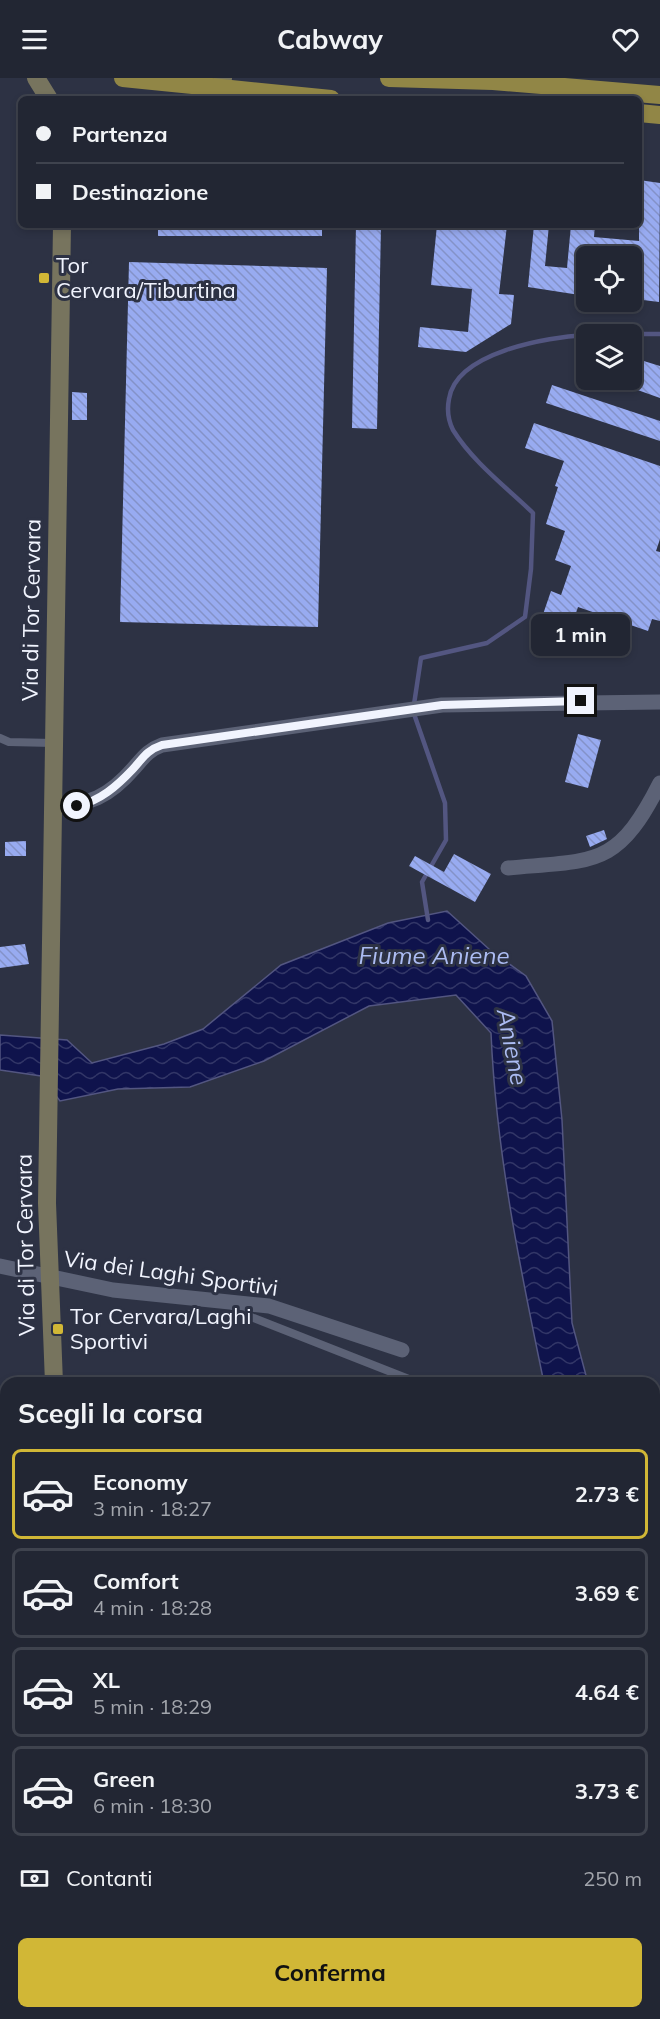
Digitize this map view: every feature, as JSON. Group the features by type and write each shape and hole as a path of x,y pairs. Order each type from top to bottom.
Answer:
{"main road":[{"path":"123,78 291,96"},
{"path":"390,78 487,79 660,95"},
{"path":"642,114 660,116"}],"street":[{"path":"36,78 48,96"},
{"name":"Via di Tor Cervara","path":"54,1377 47,1278 48,1106 62,228"},
{"path":"53,807 91,802 103,796 133,769 143,756 162,745 442,705 660,702"},
{"path":"508,868 575,862 601,856 630,834 644,814 660,783"},
{"name":"Via dei Laghi Sportivi","path":"0,1266 47,1278 113,1290 269,1306 402,1350"}],"lane":[{"path":"0,738 9,742 53,743"},
{"path":"228,1303 246,1315 404,1377"}],"water":[{"name":"Fiume Aniene","path":"447,911 490,950 526,976 552,1021 562,1120 572,1323 586,1377 543,1377 510,1209 498,1121 491,1033 456,995 369,1006 264,1061 190,1087 118,1089 60,1101 41,1076 0,1070 0,1035 67,1040 92,1063 164,1044 203,1029 281,965 388,923"}],"building":[{"path":"642,180 660,183 659,302 642,300 642,246 576,246 576,294 528,287 534,228 549,228 545,266 567,268 571,228 595,228 594,237 639,241 639,228 642,228"},
{"path":"158,228 322,228 322,236 158,236"},
{"path":"356,228 381,228 377,429 352,428"},
{"path":"437,228 507,228 499,294 514,295 511,324 466,352 418,347 420,327 468,332 472,289 431,285"},
{"path":"129,262 327,268 318,627 120,622"},
{"path":"642,360 660,366 660,398 638,390 642,390"},
{"path":"552,385 660,421 660,441 546,403"},
{"path":"72,392 87,393 87,420 72,420"},
{"path":"534,423 660,466 660,539 656,551 660,552 660,621 652,619 648,631 578,607 567,639 538,629 551,591 561,595 571,566 555,560 565,531 546,524 564,461 525,448"},
{"path":"578,734 601,740 588,788 565,782"},
{"path":"604,830 607,839 590,847 586,836"},
{"path":"26,841 26,856 5,856 5,842"},
{"path":"454,854 491,874 475,902 409,866 415,856 444,872"},
{"path":"25,944 29,964 0,968 0,947"}],"waterway":[{"path":"642,334 660,334"},
{"path":"428,920 422,882 446,840 445,803 413,711 421,658 487,643 525,617 531,569 533,513 461,442 450,422 449,399 455,383 468,369 485,359 528,344 576,336"}],"place":[{"name":"Tor Cervara/Tiburtina","path":"44,278"},
{"name":"Tor Cervara/Laghi Sportivi","path":"58,1329"}],"route":[{"path":"77,806 103,796 151,749 162,745 442,705 581,701"}],"water label":[{"name":"Aniene","path":"512,1047"}]}
